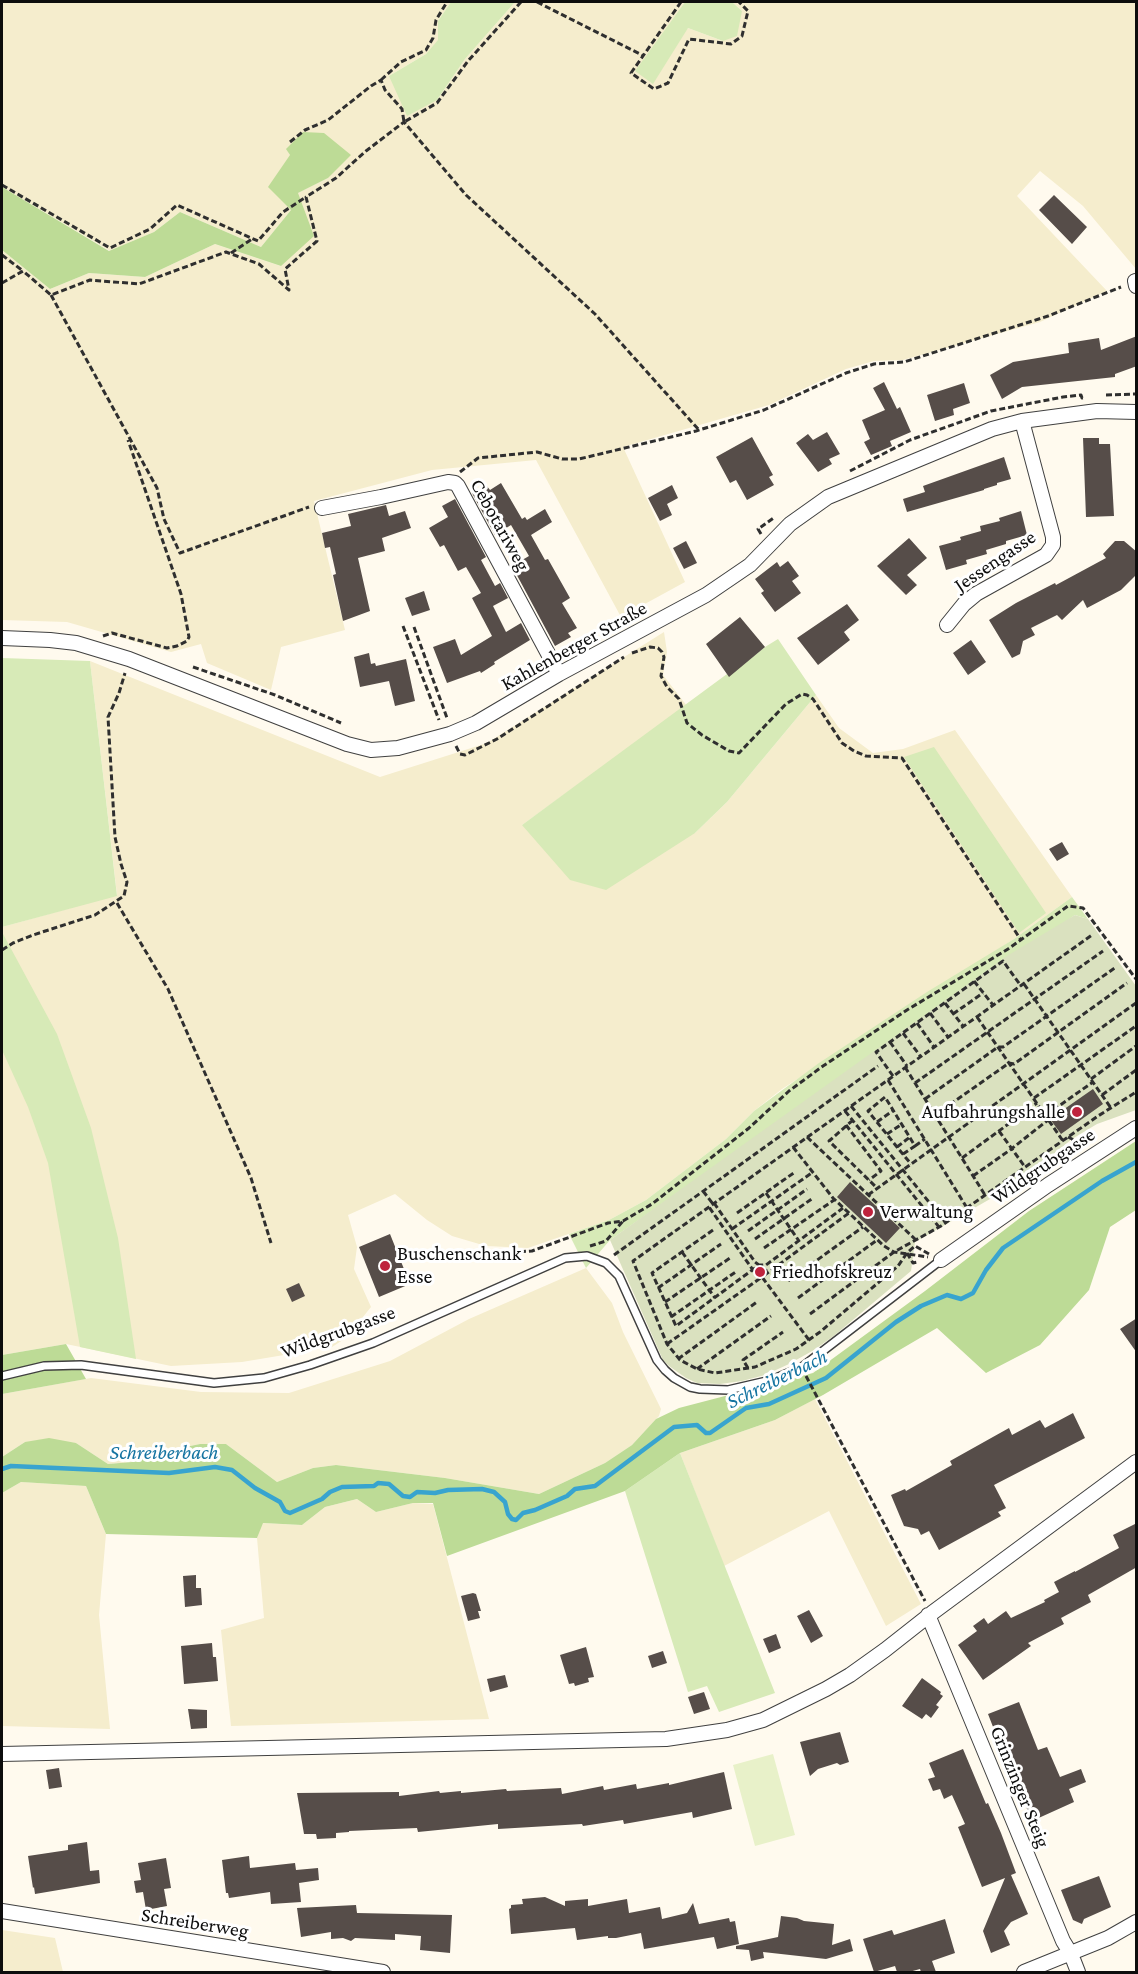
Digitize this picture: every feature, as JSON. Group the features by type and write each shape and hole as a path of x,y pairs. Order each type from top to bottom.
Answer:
{"street":[{"name":"Kahlenberger Straße","path":"2,638 76,643 129,659 325,737 361,748 382,750 398,748 450,734 476,723 559,674 678,611 732,579 765,551 790,524 828,497 976,434 1022,421 1097,411 1137,412"},
{"name":"Jessengasse","path":"947,625 964,604 976,594 1046,555 1053,545 1053,537 1022,421"},
{"name":"Cebotariweg","path":"322,508 448,482 455,483 462,492 559,674"},
{"name":"Wildgrubgasse","path":"941,1260 1047,1185 1137,1128"},
{"path":"2,1754 666,1739 727,1730 763,1719 826,1689 885,1650 930,1614 1137,1462"},
{"name":"Grinzinger Steig","path":"930,1614 1063,1941 1078,1972"},
{"name":"Schreiberweg","path":"2,1911 383,1972"},
{"path":"1024,1972 1108,1938 1137,1922"}],"lane":[{"name":"Wildgrubgasse","path":"2,1376 44,1366 81,1365 214,1383 264,1378 310,1365 374,1342 565,1258 586,1256 606,1263 619,1276 657,1360 674,1378 690,1387 711,1390 742,1388 771,1380 801,1367 941,1260"}],"path":[{"path":"290,142 305,130 327,120 381,80 401,62 426,50 434,39 436,20 447,2"},
{"path":"2,185 110,248 150,229 177,205 258,241 283,212 336,178 404,122 437,103 468,61 521,2"},
{"path":"537,2 642,55"},
{"path":"681,2 631,73 654,89 668,82 689,39 731,44 742,36 748,11 739,2"},
{"path":"381,80 385,90 402,109 404,122 466,195 596,314 699,430"},
{"path":"51,295 90,280 139,284 226,252 259,264 289,290 285,269 317,241 306,197"},
{"path":"231,254 253,239"},
{"path":"2,255 51,295 157,489 164,519 180,553 313,506 322,508"},
{"path":"2,283 23,272"},
{"path":"455,483 462,470 478,458 537,452 562,459 585,459 699,430 764,410 846,372 874,364 904,362 1048,316 1136,283"},
{"path":"100,638 112,633 167,648 187,641 189,637 181,594 125,430"},
{"path":"403,626 439,720"},
{"path":"414,627 447,718"},
{"path":"450,734 460,754 465,755 496,739 632,653 650,647 658,648 664,657 661,676 667,687 679,699 687,723 729,752 739,753 786,704 802,694 807,694 813,699 842,743 866,756 902,758 1021,940"},
{"path":"2,950 33,935 95,915 117,903 124,896 127,882 115,837 108,717 119,693 129,659"},
{"path":"117,903 168,989 251,1178 271,1244"},
{"path":"578,1257 591,1245 606,1241 623,1221 652,1204 749,1128 789,1091 823,1066 923,1000 1021,940 1068,906 1083,909 1137,980"},
{"path":"941,1260 915,1246 898,1266 809,1340 777,1359 748,1368 715,1373 697,1369 678,1359 667,1344 633,1261 1092,935"},
{"path":"915,1083 1103,951"},
{"path":"893,1076 876,1052 1003,961 1036,998 1110,1108"},
{"path":"925,1099 1116,967"},
{"path":"974,981 993,1005"},
{"path":"935,1115 1009,1063 1014,1064 1127,983"},
{"path":"953,1014 983,993"},
{"path":"945,1003 963,1026"},
{"path":"868,1195 1137,1003"},
{"path":"930,1013 948,1037"},
{"path":"977,1017 1063,1141"},
{"path":"917,1023 934,1047"},
{"path":"1034,1098 1137,1026"},
{"path":"903,1033 921,1057"},
{"path":"890,1042 985,1195"},
{"path":"1046,1116 1137,1046"},
{"path":"606,1241 612,1257 878,1066"},
{"path":"1102,1095 1137,1070"},
{"path":"888,1080 967,1208"},
{"path":"810,1314 894,1252 946,1223 1110,1108 1137,1092"},
{"path":"911,1164 868,1111 885,1097 915,1146"},
{"path":"962,1158 1037,1104"},
{"path":"851,1106 946,1223"},
{"path":"877,1122 894,1110"},
{"path":"845,1111 939,1227"},
{"path":"853,1120 829,1141 877,1188"},
{"path":"973,1176 1049,1120"},
{"path":"887,1134 902,1124"},
{"path":"846,1125 881,1171 869,1180"},
{"path":"999,1131 1025,1167"},
{"path":"807,1137 916,1240"},
{"path":"897,1147 910,1137"},
{"path":"903,1154 925,1139"},
{"path":"793,1147 835,1200 877,1240 894,1252 941,1260"},
{"path":"737,1213 795,1172"},
{"path":"732,1229 813,1172"},
{"path":"748,1231 807,1189"},
{"path":"703,1191 753,1271 762,1277 809,1340"},
{"path":"766,1193 799,1241"},
{"path":"755,1239 813,1198"},
{"path":"764,1248 835,1200"},
{"path":"712,1205 755,1262 769,1272"},
{"path":"712,1230 652,1273 676,1326 759,1265 766,1265 843,1208"},
{"path":"667,1344 849,1214"},
{"path":"475,1254 532,1251 608,1223 623,1221"},
{"path":"777,1267 788,1281 863,1227"},
{"path":"798,1298 877,1240"},
{"path":"658,1288 721,1244"},
{"path":"682,1252 715,1298"},
{"path":"665,1302 730,1258"},
{"path":"672,1317 738,1271"},
{"path":"678,1359 757,1302"},
{"path":"697,1369 771,1316"},
{"path":"748,1368 743,1360 783,1332"},
{"path":"804,1373 930,1614"}],"shaded area":[{"path":"2,2 451,2 438,21 439,40 426,54 389,76 437,100 465,59 515,2 685,2 636,71 688,28 723,41 742,11 732,2 1136,2 1136,269 1083,206 1040,171 1017,196 1107,291 1040,322 903,360 874,361 846,369 769,405 623,447 685,582 621,617 536,460 432,470 314,501 345,630 281,647 271,690 207,663 201,644 171,652 67,622 2,620 2,250 50,289 89,273 145,277 215,244 281,266 298,193 328,178 287,149 290,155 291,210 261,247 180,212 154,232 110,251 2,187"},
{"path":"664,632 667,652 663,675 687,706 522,825 695,833 727,802 816,695 839,728 873,753 903,749 955,730 1072,897 1014,939 782,1089 754,1111 726,1139 646,1200 609,1220 528,1248 486,1246 452,1236 427,1220 395,1194 348,1215 357,1247 354,1269 371,1307 346,1338 332,1347 242,1362 171,1366 66,1344 2,1355 2,927 117,895 90,661 380,777 487,743"},
{"path":"586,1268 612,1303 623,1332 661,1409 659,1416 632,1445 605,1463 539,1494 445,1478 336,1465 313,1468 277,1482 226,1444 200,1444 151,1454 132,1462 108,1464 76,1443 25,1442 2,1457 2,1394 91,1378 201,1392 289,1393 390,1361 469,1319"},
{"path":"815,1399 921,1604 886,1626 829,1511 724,1566 680,1453 775,1420"},
{"path":"21,1482 86,1486 106,1534 99,1615 110,1729 2,1726 2,1493"},
{"path":"357,1499 376,1512 413,1503 433,1504 489,1719 231,1726 221,1630 264,1618 257,1538 262,1523 302,1525 325,1507"},
{"path":"2,1930 55,1938 63,1972 2,1972"}],"green space":[{"path":"451,2 515,2 465,59 437,100 407,116 389,76 426,54 438,40 438,21"},
{"path":"685,2 732,2 742,11 737,36 723,41 688,28 653,84 635,71"},
{"path":"303,132 324,133 351,155 328,178 298,193 314,236 281,266 215,244 145,277 89,273 50,289 2,250 2,187 109,251 154,232 180,212 261,247 291,210 268,187 290,155 286,149"},
{"path":"778,639 816,695 727,802 695,833 606,890 570,880 522,825"},
{"path":"2,658 90,661 117,896 2,927"},
{"path":"934,747 1046,913 1019,933 904,757"},
{"path":"1072,897 1088,919 1075,915 610,1240 586,1268 569,1234 609,1220 646,1200 726,1139 754,1111 819,1063 927,992 1014,939"},
{"path":"1075,915 1088,919 1136,986 1136,1110 1097,1124 1072,1139 1018,1183 915,1242 911,1271 835,1335 789,1364 765,1375 720,1384 697,1383 669,1366 663,1360 610,1240 1007,956"},
{"path":"2,932 57,1034 91,1128 118,1238 136,1359 80,1347 48,1163 28,1107 2,1050"},
{"path":"1136,1141 1136,1210 1110,1227 1089,1290 1040,1345 986,1373 937,1328 823,1395 775,1420 680,1453 625,1491 447,1556 433,1503 413,1503 376,1512 357,1499 325,1507 302,1525 263,1523 257,1538 106,1534 86,1486 21,1482 2,1493 2,1457 25,1442 49,1438 76,1443 108,1464 132,1462 151,1454 200,1444 226,1444 277,1482 313,1468 336,1465 445,1478 539,1494 605,1463 632,1445 656,1419 679,1408 813,1373 1029,1211"},
{"path":"66,1344 86,1379 2,1394 2,1355"},
{"path":"680,1453 775,1693 719,1712 707,1686 688,1692 625,1491"},
{"path":"773,1754 795,1835 755,1846 733,1765"}],"building":[{"path":"1054,195 1087,227 1072,244 1039,210"},
{"path":"1137,336 1137,366 1115,374 1115,377 1022,387 1002,399 990,375 1013,362 1069,353 1068,343 1099,338 1101,350"},
{"path":"884,382 897,409 900,407 911,432 890,441 892,446 871,455 864,442 870,439 862,420 885,410 873,388"},
{"path":"964,383 970,403 953,409 954,415 935,421 927,395"},
{"path":"827,432 840,454 829,459 832,464 818,472 796,443 808,434 813,440"},
{"path":"752,437 773,475 769,477 774,485 747,500 736,480 730,483 716,457"},
{"path":"1083,438 1099,438 1099,444 1110,444 1114,516 1086,517"},
{"path":"1004,457 1011,479 984,490 907,512 903,499 925,492 923,486"},
{"path":"501,483 522,519 525,517 527,520 545,509 552,522 531,535 545,560 548,559 570,598 562,603 577,628 568,633 571,637 555,646 512,566 529,556 511,525 495,535 472,493 486,485 490,490"},
{"path":"672,485 678,498 667,504 672,515 660,521 648,498"},
{"path":"455,499 486,557 481,560 495,586 500,583 508,598 493,606 506,632 521,623 530,640 494,662 495,664 481,673 480,671 447,683 433,647 455,639 461,655 492,636 472,598 481,593 466,567 458,571 444,545 440,547 429,528 448,517 442,506"},
{"path":"386,505 389,516 405,511 411,528 382,538 385,551 358,558 370,611 343,621 333,575 336,574 330,547 325,548 322,533 351,526 348,514"},
{"path":"1021,511 1027,535 986,550 987,554 966,560 967,564 946,570 939,546 961,540 960,537 981,531 980,526 1000,521 999,518"},
{"path":"909,538 927,558 907,575 917,585 906,595 877,566"},
{"path":"686,541 697,563 684,569 673,548"},
{"path":"1115,541 1124,541 1137,552 1137,574 1121,590 1087,608 1083,600 1062,620 1057,615 1031,628 1035,635 1023,641 1020,654 1012,658 989,620 1016,603 1106,558 1103,554"},
{"path":"788,561 799,576 792,581 801,593 775,612 761,593 764,591 755,579 777,562 780,567"},
{"path":"424,591 430,610 412,616 405,598"},
{"path":"847,604 859,620 844,632 850,640 818,665 797,638"},
{"path":"740,617 765,647 729,677 706,644"},
{"path":"971,640 986,662 968,675 953,653"},
{"path":"369,653 371,664 375,663 376,666 406,659 415,701 395,706 389,681 360,687 354,657"},
{"path":"1062,842 1069,854 1057,861 1049,849"},
{"name":"Aufbahrungshalle","path":"1093,1089 1103,1104 1061,1134 1050,1119"},
{"name":"Verwaltung","path":"850,1182 900,1228 886,1243 837,1197"},
{"name":"Buschenschank Esse","path":"390,1234 410,1284 379,1297 359,1247"},
{"path":"299,1283 305,1296 292,1302 286,1289"},
{"path":"1137,1318 1137,1353 1120,1329"},
{"path":"1073,1413 1085,1438 994,1485 1006,1508 998,1512 1001,1516 939,1550 929,1531 921,1535 918,1529 904,1526 891,1495 905,1489 906,1491 952,1465 950,1461 1009,1428 1012,1435 1040,1420 1045,1428"},
{"path":"1137,1523 1137,1567 1088,1595 1091,1602 1061,1618 1064,1624 1028,1643 1031,1646 983,1680 958,1645 977,1631 973,1626 984,1618 988,1624 1006,1611 1011,1618 1045,1602 1044,1600 1059,1592 1054,1582 1119,1548 1113,1535"},
{"path":"196,1575 196,1588 201,1588 202,1605 185,1607 183,1576"},
{"path":"476,1594 481,1611 478,1611 480,1618 468,1621 461,1596"},
{"path":"809,1610 823,1636 811,1643 797,1616"},
{"path":"776,1634 781,1648 769,1653 763,1639"},
{"path":"212,1643 218,1681 184,1684 181,1646"},
{"path":"586,1647 594,1677 588,1678 589,1682 575,1686 574,1683 569,1684 560,1655"},
{"path":"663,1651 667,1663 652,1668 648,1656"},
{"path":"505,1675 508,1687 490,1692 487,1679"},
{"path":"922,1678 943,1696 936,1705 939,1707 931,1718 926,1714 922,1719 902,1706"},
{"path":"704,1692 710,1709 694,1714 688,1697"},
{"path":"1019,1702 1038,1750 1047,1747 1060,1777 1081,1769 1086,1782 1069,1789 1074,1802 1032,1821 1008,1763 1011,1761 999,1731 995,1732 988,1714"},
{"path":"188,1709 207,1710 207,1728 191,1729"},
{"path":"840,1732 849,1762 818,1769 810,1776 800,1742"},
{"path":"963,1749 1001,1833 1016,1873 1011,1875 1028,1914 1011,1922 1004,1931 1010,1945 991,1953 983,1931 1005,1878 982,1887 958,1827 965,1824 952,1795 944,1799 940,1789 933,1791 928,1779 935,1777 929,1763"},
{"path":"59,1768 62,1787 49,1789 46,1770"},
{"path":"724,1772 732,1809 693,1818 692,1812 624,1824 623,1820 583,1826 582,1824 498,1829 498,1824 418,1832 417,1828 349,1831 336,1833 336,1838 317,1839 316,1834 304,1834 297,1793 399,1792 399,1796 439,1791 440,1793 461,1791 461,1793 561,1788 562,1794 603,1786 604,1790 636,1784 637,1789 669,1783 669,1785"},
{"path":"87,1842 90,1871 99,1870 100,1883 35,1894 28,1856 68,1850 68,1845"},
{"path":"249,1856 250,1868 295,1863 296,1870 318,1868 319,1880 299,1883 301,1902 271,1904 270,1892 229,1898 226,1893 222,1860"},
{"path":"166,1858 171,1888 164,1889 167,1906 146,1910 143,1892 136,1893 134,1881 141,1880 138,1863"},
{"path":"1099,1876 1111,1907 1084,1919 1082,1924 1073,1920 1061,1890"},
{"path":"545,1897 565,1906 565,1901 588,1899 588,1906 627,1899 629,1913 660,1907 662,1919 687,1913 693,1903 699,1924 729,1918 730,1922 735,1921 739,1944 717,1949 714,1937 644,1949 641,1933 616,1938 608,1938 608,1936 577,1940 575,1928 511,1934 509,1909 511,1905 523,1904 522,1899"},
{"path":"356,1905 357,1913 452,1915 450,1953 420,1950 421,1936 395,1934 395,1940 355,1938 351,1941 343,1938 331,1939 331,1932 301,1937 297,1908"},
{"path":"781,1916 834,1924 832,1945 850,1939 853,1951 826,1959 763,1952 764,1958 751,1961 749,1950 736,1949 736,1946 778,1937"},
{"path":"945,1919 955,1953 932,1961 936,1972 921,1972 920,1969 897,1972 895,1966 874,1972 863,1939 892,1930 894,1935"}],"waterway":[{"name":"Schreiberbach","path":"2,1469 11,1466 169,1473 215,1467 232,1470 255,1488 280,1502 285,1511 290,1513 342,1487 389,1484 403,1496 410,1497 417,1492 435,1493 448,1490 482,1489 494,1492 505,1502 508,1514 516,1520 523,1513 567,1496 575,1489 595,1486 674,1427 697,1425 706,1433 710,1433 746,1408 769,1404 826,1378 896,1322 921,1306 947,1295 961,1299 973,1293 986,1270 1003,1248 1102,1181 1136,1162"}],"place":[{"name":"Aufbahrungshalle","path":"1077,1112"},
{"name":"Verwaltung","path":"868,1212"},
{"name":"Buschenschank Esse","path":"385,1266"},
{"name":"Friedhofskreuz","path":"760,1272"}]}
